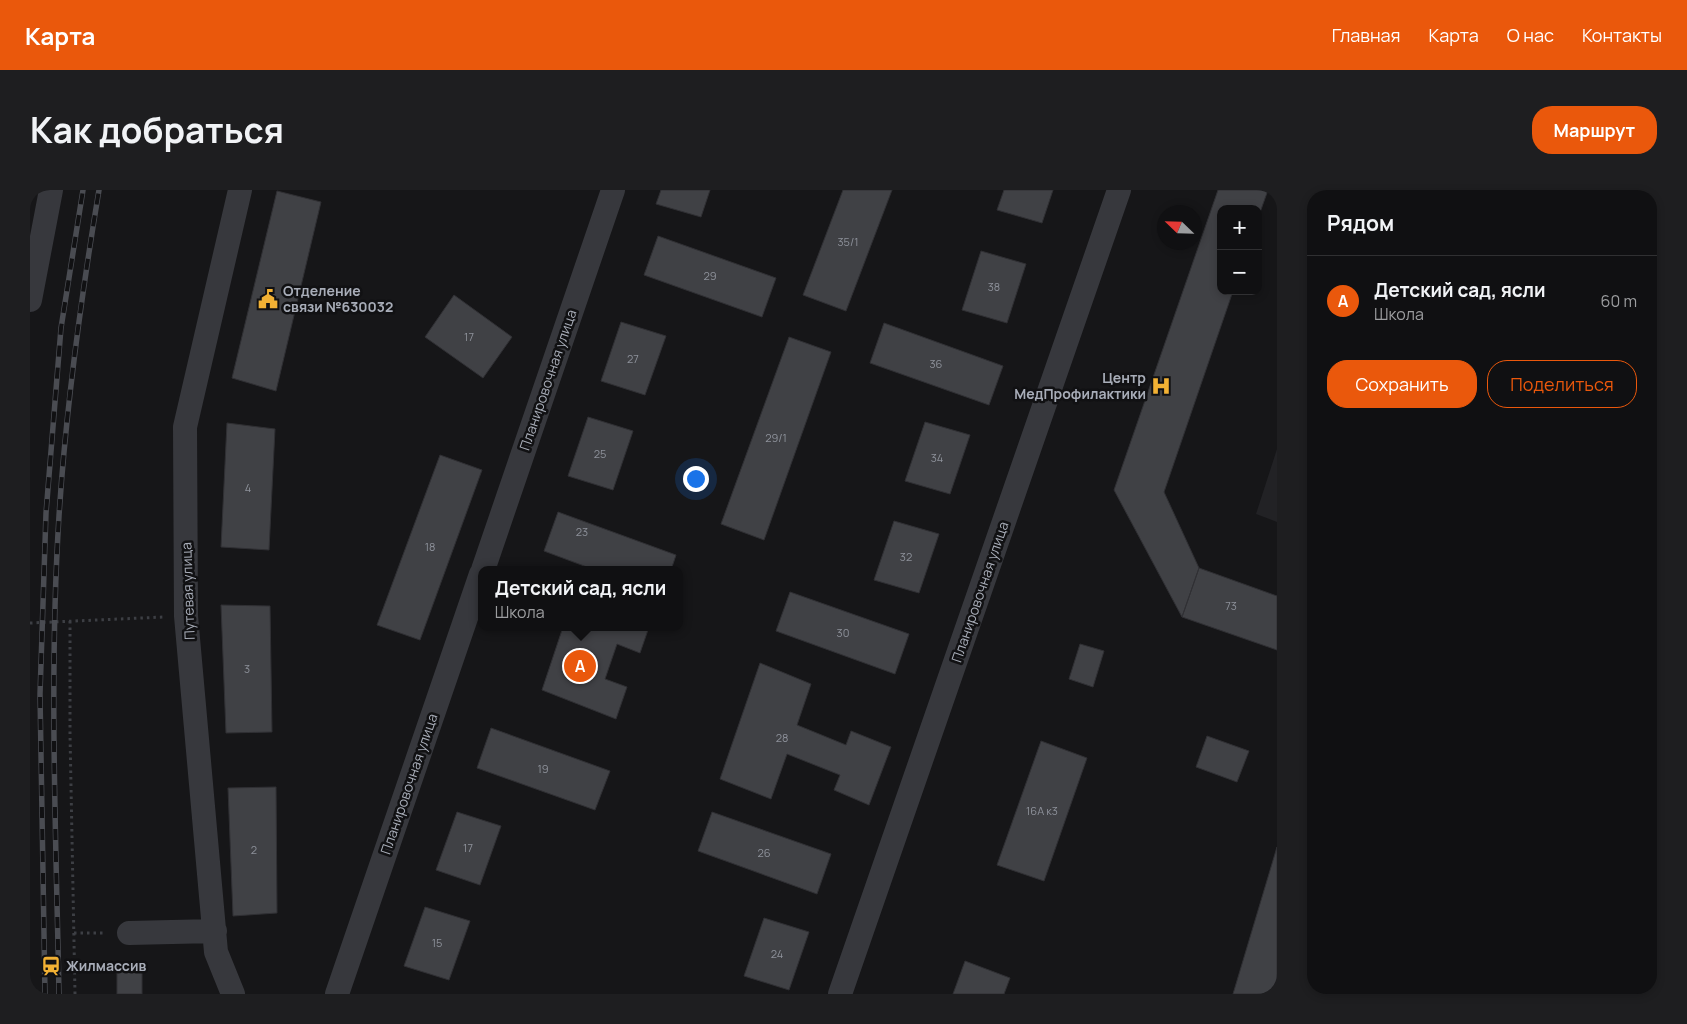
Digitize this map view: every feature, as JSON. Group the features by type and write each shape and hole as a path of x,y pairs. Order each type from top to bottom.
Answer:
{"street":[{"path":"30,300 51,190"},
{"name":"Путевая улица","path":"233,994 216,952 186,616 185,427 240,190"},
{"name":"Планировочная улица","path":"484,566 613,190"},
{"name":"Планировочная улица","path":"840,994 1119,190"},
{"name":"Планировочная улица","path":"337,994 478,583"},
{"path":"129,933 215,931"}],"path":[{"path":"30,623 186,616"},
{"path":"70,621 70,734 75,994"},
{"path":"74,933 129,933"}],"shaded area":[{"path":"1277,449 1277,522 1256,514"}],"building":[{"path":"661,190 710,190 701,217 656,204"},
{"path":"843,190 892,190 846,311 803,295"},
{"path":"1004,190 1053,190 1042,223 997,210"},
{"path":"1218,190 1268,190 1262,207 1262,205 1217,205 1217,295 1232,295 1164,492 1199,568 1182,617 1114,490 1197,250 1202,250 1202,236"},
{"path":"277,191 321,202 276,391 232,378"},
{"path":"658,236 776,278 762,317 644,275"},
{"path":"981,251 1026,264 1007,323 962,310"},
{"path":"454,295 512,337 483,378 425,337"},
{"path":"621,322 666,336 645,395 601,381"},
{"path":"884,323 1003,366 989,405 870,363"},
{"path":"789,337 831,352 764,540 721,524"},
{"path":"588,417 633,431 613,490 568,476"},
{"path":"925,422 970,435 950,494 905,481"},
{"path":"227,423 275,429 269,550 221,547"},
{"path":"440,455 482,470 420,640 377,625"},
{"path":"558,512 676,555 672,566 584,566 544,551"},
{"path":"894,521 939,534 919,593 874,580"},
{"path":"1199,568 1277,596 1277,650 1182,617"},
{"path":"790,592 909,634 895,674 776,631"},
{"path":"221,605 270,606 272,732 226,733"},
{"path":"562,631 648,631 640,653 617,644 605,679 627,687 616,719 542,690"},
{"path":"1080,644 1104,651 1093,687 1069,679"},
{"path":"760,663 811,684 797,725 846,745 851,731 891,747 869,805 834,790 840,775 787,754 771,799 720,779"},
{"path":"491,728 610,771 595,810 477,768"},
{"path":"1207,736 1249,751 1237,782 1196,767"},
{"path":"1041,741 1087,758 1044,881 997,865"},
{"path":"276,787 277,913 233,916 228,788"},
{"path":"457,812 501,826 480,885 436,870"},
{"path":"712,812 831,854 817,894 698,851"},
{"path":"1277,847 1277,994 1233,994"},
{"path":"425,907 470,921 449,980 404,966"},
{"path":"764,918 809,932 789,990 744,976"},
{"path":"965,961 1010,978 1004,994 953,994"},
{"path":"117,966 142,966 142,994 117,994"}],"railway":[{"path":"45,994 40,694 46,513 61,328 83,190"},
{"path":"59,994 54,755 56,576 62,475 70,393 80,312 99,190"}],"place":[{"name":"Отделение связи №630032","path":"268,299"},
{"name":"Центр МедПрофилактики","path":"1161,386"},
{"name":"Детский сад, ясли","path":"580,666"},
{"name":"Жилмассив","path":"51,966"}]}
